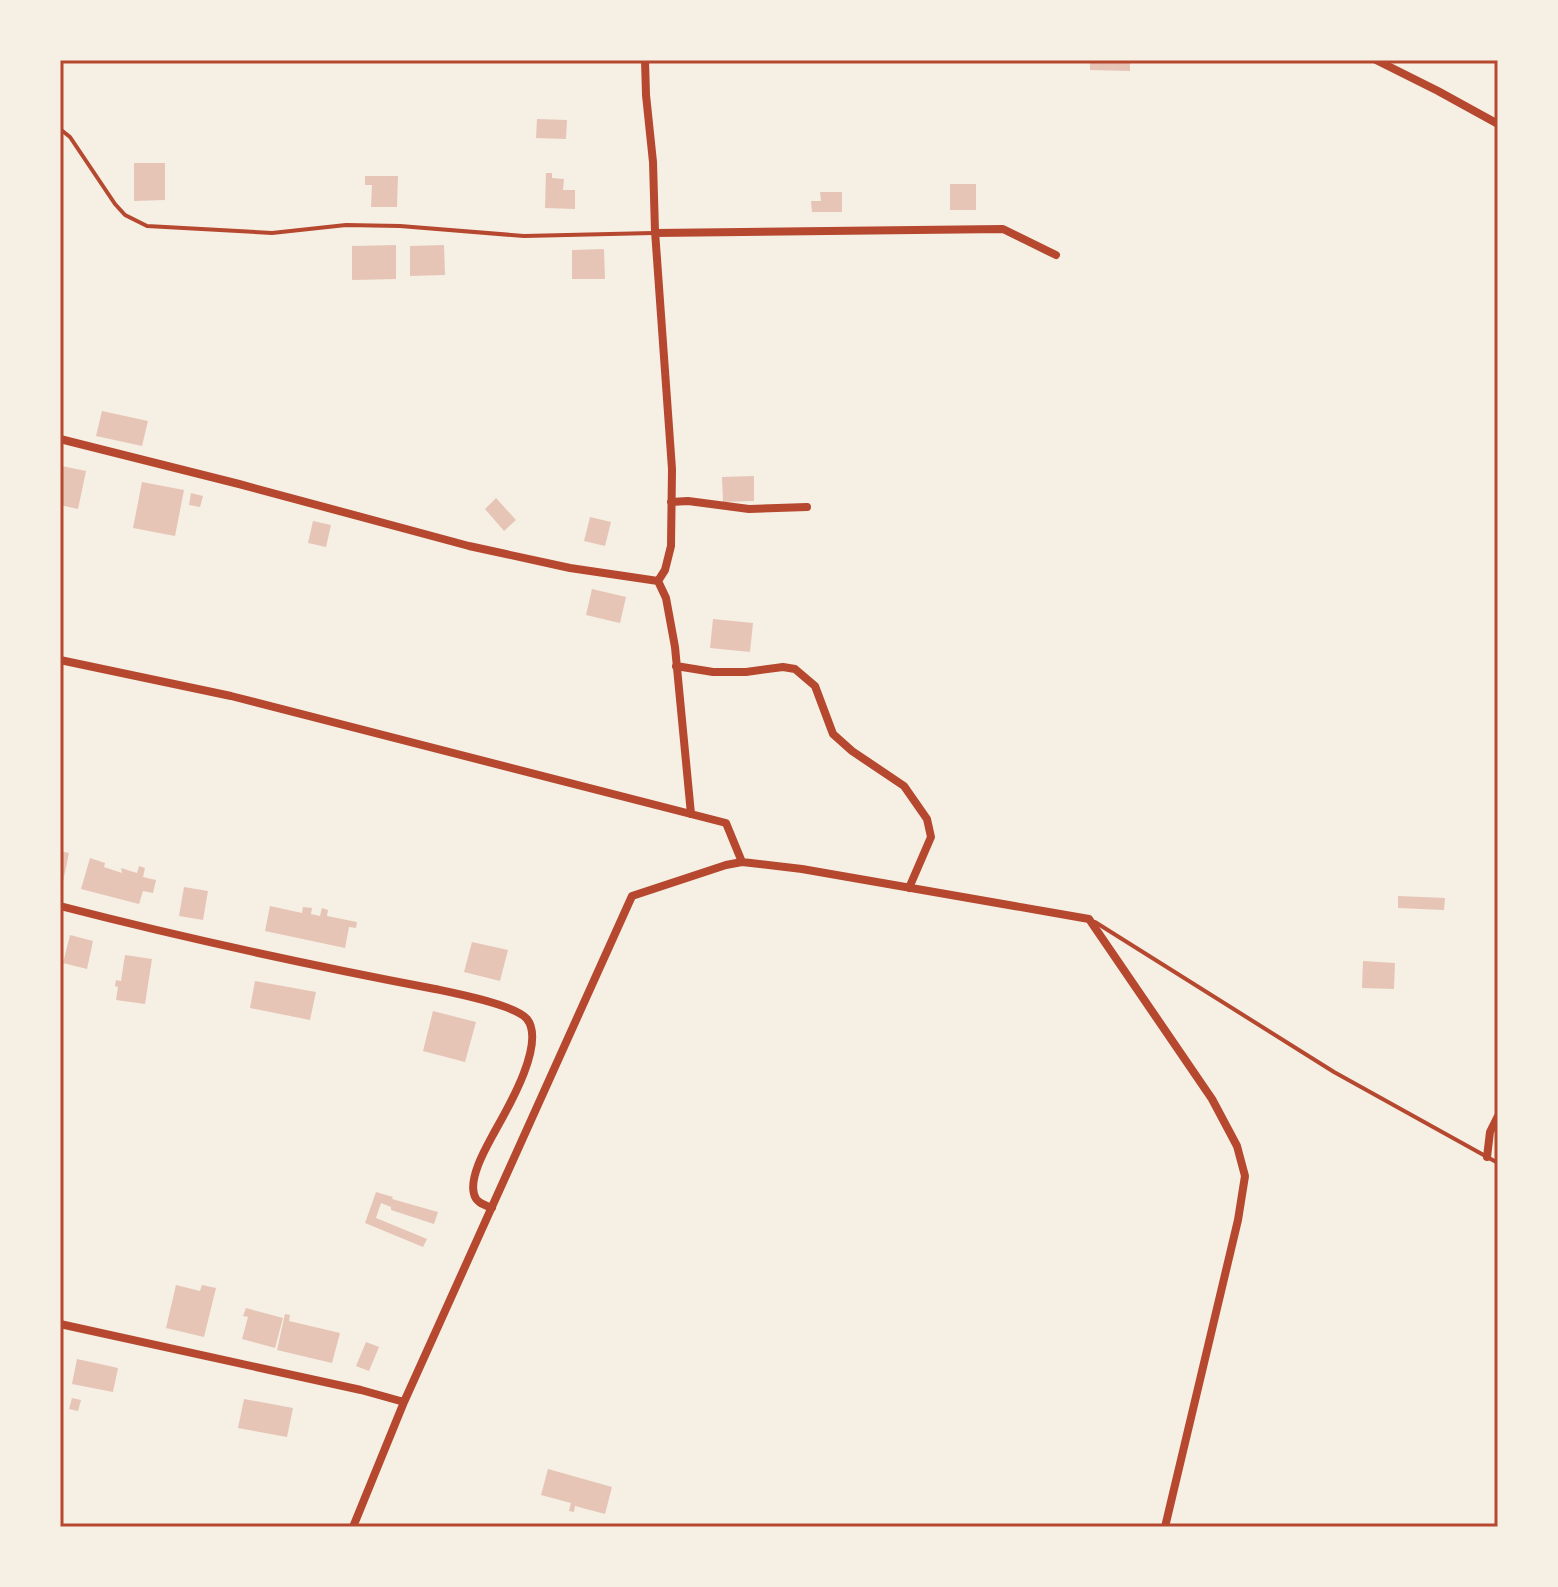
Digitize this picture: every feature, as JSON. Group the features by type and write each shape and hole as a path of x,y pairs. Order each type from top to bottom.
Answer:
{"street":[{"path":"645,60 672,469 671,546 665,570 658,581"},
{"path":"1376,60 1498,124"},
{"path":"655,233 1003,229 1056,255"},
{"path":"60,439 469,546 570,568 658,581"},
{"path":"671,502 688,501 749,509 807,507"},
{"path":"658,581 666,598 676,666 691,814"},
{"path":"60,660 231,696 726,823 742,862"},
{"path":"676,666 713,672 783,667 795,669 815,686 833,734 852,751 904,786 927,819 931,837 909,888"},
{"path":"353,1527 404,1402 632,896 742,862 802,869 1089,919 1212,1099 1237,1146 1245,1176 1238,1220 1165,1527"},
{"path":"60,906 294,962 452,992 525,1016 532,1028 533,1043 527,1064 483,1153 474,1184 473,1195 479,1203 492,1208"},
{"path":"1487,1157 1490,1132 1498,1116"},
{"path":"60,1324 404,1402"}],"lane":[{"path":"60,129 70,137 115,204 125,215 147,226 272,233 346,225 524,236 655,233"},
{"path":"1089,919 1334,1072 1498,1163"}],"building":[{"path":"1090,60 1130,60 1130,71 1090,70"},
{"path":"537,119 567,120 566,139 536,138"},
{"path":"134,163 165,163 165,200 134,201"},
{"path":"546,173 552,173 552,178 564,179 563,190 575,190 575,209 545,208"},
{"path":"365,176 398,176 397,207 371,207 372,185 365,185"},
{"path":"950,184 976,184 976,210 950,210"},
{"path":"820,192 842,192 842,212 812,212 811,201 821,201"},
{"path":"396,245 396,279 352,280 352,246"},
{"path":"444,245 445,275 410,276 410,246"},
{"path":"604,249 605,279 572,279 572,250"},
{"path":"102,411 148,421 142,446 96,436"},
{"path":"62,466 86,471 78,509 60,505"},
{"path":"754,476 754,501 723,502 722,477"},
{"path":"142,482 184,490 175,536 133,528"},
{"path":"191,493 203,496 200,507 189,505"},
{"path":"496,498 516,520 504,531 485,509"},
{"path":"590,517 611,522 605,546 584,541"},
{"path":"313,521 331,525 326,547 308,543"},
{"path":"592,589 626,597 620,623 586,615"},
{"path":"713,619 753,623 750,652 710,648"},
{"path":"60,851 69,853 63,882 60,882"},
{"path":"90,858 122,873 121,868 137,873 139,866 145,868 143,877 156,880 153,893 143,891 139,904 81,889"},
{"path":"184,887 208,891 203,920 179,916"},
{"path":"1398,896 1445,898 1444,910 1398,908"},
{"path":"270,906 302,913 303,907 312,908 311,914 320,916 322,908 328,910 327,916 357,922 356,928 349,927 345,948 265,931"},
{"path":"70,935 93,941 87,969 63,963"},
{"path":"472,942 508,950 500,981 464,972"},
{"path":"125,955 152,959 145,1004 116,1000 116,980 121,981"},
{"path":"1363,961 1395,963 1394,989 1362,988"},
{"path":"255,981 316,992 310,1020 250,1008"},
{"path":"433,1011 476,1022 465,1062 423,1051"},
{"path":"376,1192 438,1212 434,1224 391,1210 391,1207 381,1203 376,1218 427,1239 423,1247 365,1223"},
{"path":"176,1285 200,1291 202,1285 216,1288 204,1337 166,1328"},
{"path":"246,1308 283,1318 275,1348 242,1339 248,1317 243,1316"},
{"path":"285,1314 290,1315 289,1321 340,1333 332,1363 277,1350"},
{"path":"366,1342 379,1347 369,1371 356,1366"},
{"path":"77,1359 118,1368 113,1392 72,1384"},
{"path":"72,1398 81,1400 78,1411 69,1409"},
{"path":"244,1399 293,1408 287,1437 238,1428"},
{"path":"548,1469 612,1487 605,1514 575,1506 574,1512 569,1511 571,1503 541,1495"}]}
